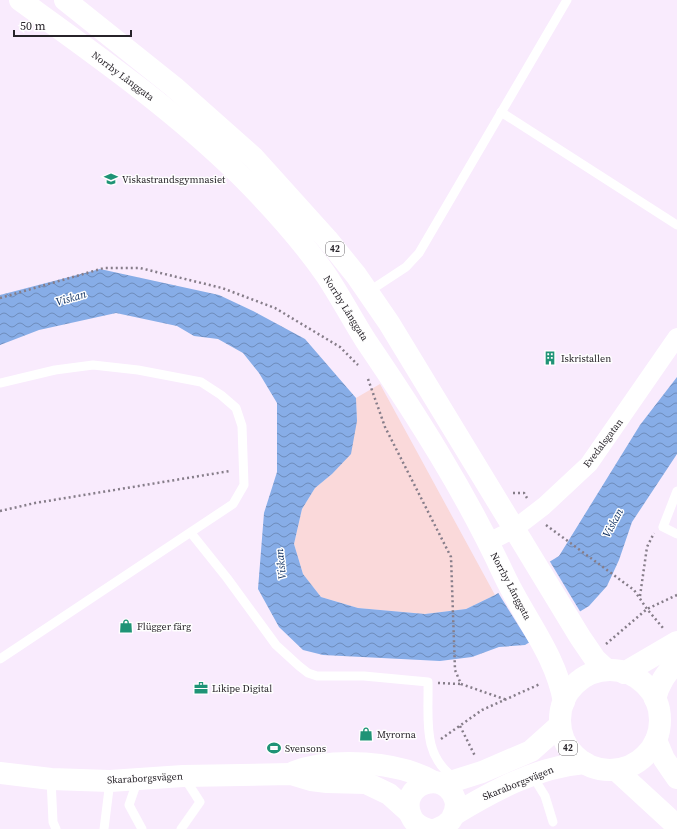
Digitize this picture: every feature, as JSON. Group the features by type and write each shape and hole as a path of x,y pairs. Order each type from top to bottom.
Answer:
{"main road":[{"name":"Norrby Långgata","path":"20,0 144,91 186,126 241,176 309,251 341,298 413,411 489,542 506,579 550,657 561,684 564,702"},
{"name":"42","path":"65,0 174,88 254,158 327,239 368,292 393,329 532,559 595,659 616,671 645,684 655,699 660,716 660,728 656,740 649,751 640,760 629,767 616,770 597,769 575,756 568,747 560,725 561,713 569,692 581,680 596,673 616,671"},
{"path":"616,671 670,635"},
{"path":"655,699 658,687 666,673 677,662"},
{"path":"413,822 409,802 416,789 424,783 445,782 482,772 531,751 560,725"},
{"path":"656,740 664,759 677,778"},
{"name":"Skaraborgsvägen","path":"438,829 447,825 455,814 491,792 532,775 568,765 585,763"},
{"name":"Skaraborgsvägen","path":"291,774 308,767 367,764 397,768 445,782"},
{"path":"616,770 677,826"},
{"name":"Skaraborgsvägen","path":"0,773 51,779 110,781 183,776 291,774 310,780 327,782 366,782 389,794 413,822"},
{"path":"445,782 455,797 455,814"}],"street":[{"name":"Evedalsgatan","path":"489,542 514,529 544,506 589,464 677,337"}],"lane":[{"path":"368,292 380,286 412,262 567,0"},
{"path":"501,112 677,225"},
{"path":"0,383 55,370 93,365 201,382 221,395 236,408 242,426 244,485 233,504 0,659"},
{"path":"677,491 663,527 677,534"},
{"path":"191,533 227,578 276,645 308,673 317,676 364,676 428,682 430,741 440,765 446,772 445,782"},
{"path":"532,775 545,796 553,822"},
{"path":"181,829 200,802 183,776"},
{"path":"51,779 53,822 56,829"},
{"path":"138,779 129,805 142,829"},
{"path":"104,829 110,781"}],"path":[{"path":"0,298 104,268 140,268 222,288 275,308 340,347 353,359 363,372"},
{"path":"367,378 385,427 451,557 455,670 462,684"},
{"path":"0,511 35,503 230,471"},
{"path":"548,527 634,590 640,596 647,609 670,635"},
{"path":"640,596 647,547 656,530 663,527"},
{"path":"604,646 647,609 677,594"},
{"path":"430,741 482,710 507,700 546,681"},
{"path":"428,682 462,684 507,700"}],"shaded area":[{"path":"380,384 495,595 466,609 425,614 358,608 321,597 303,574 294,544 302,509 315,488 332,474 357,421 356,398"}],"water":[{"name":"Viskan","path":"100,269 219,295 253,311 305,339 356,398 357,421 351,454 332,474 315,488 302,509 294,544 303,574 321,597 358,608 425,614 466,609 495,595 559,556 640,425 677,377 677,454 632,522 619,560 607,586 589,606 525,645 499,647 472,657 440,661 323,655 303,650 279,627 258,589 264,513 277,472 277,403 259,373 243,353 218,339 194,336 177,326 116,313 39,330 0,345 0,295"}],"pier":[{"path":"549,560 581,613 530,644 497,591"}],"place":[{"name":"Viskastrandsgymnasiet","path":"111,179"},
{"name":"Iskristallen","path":"550,358"},
{"name":"Flügger färg","path":"126,626"},
{"name":"Likipe Digital","path":"201,688"},
{"name":"Myrorna","path":"366,734"},
{"name":"Svensons","path":"274,748"}]}
